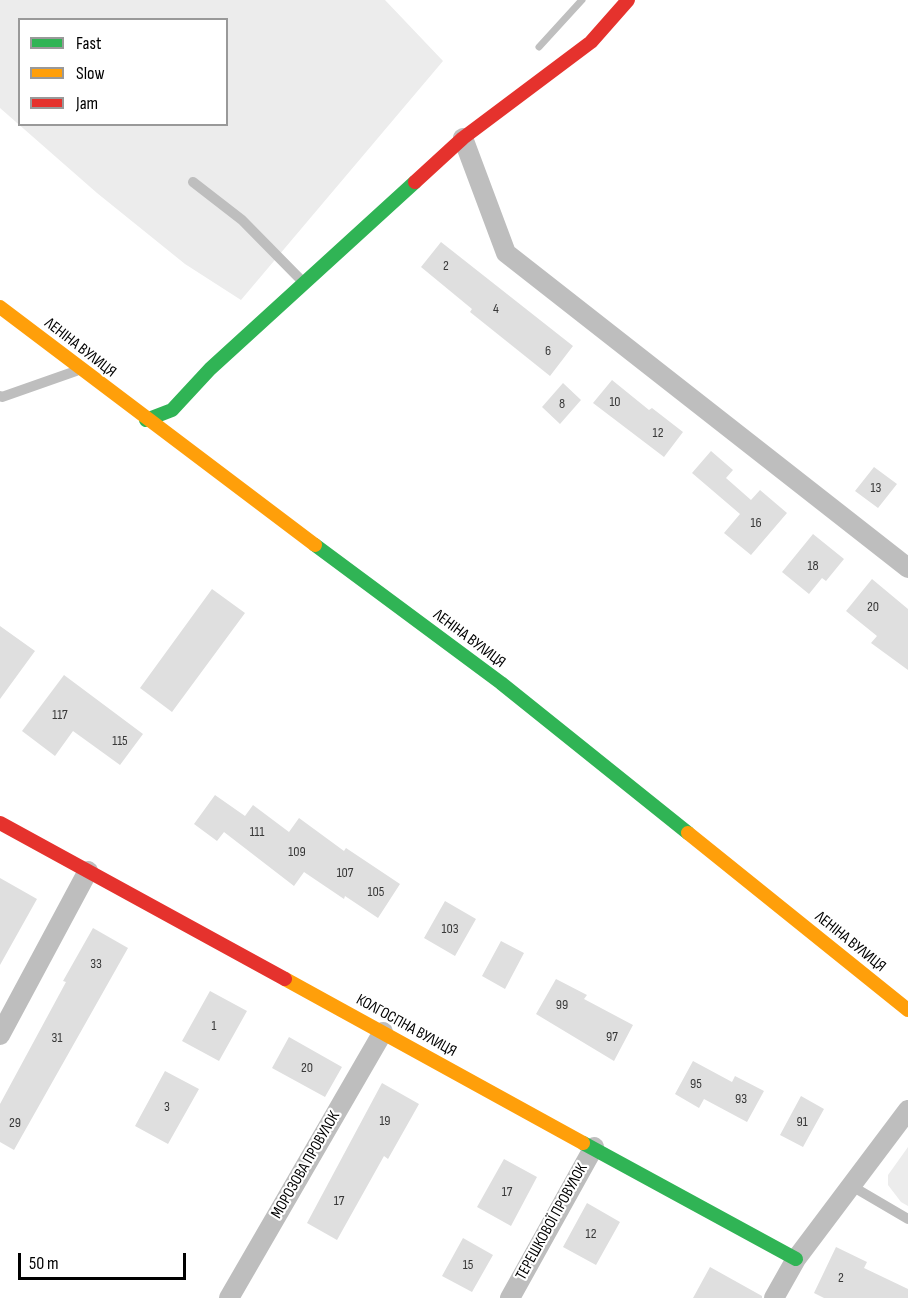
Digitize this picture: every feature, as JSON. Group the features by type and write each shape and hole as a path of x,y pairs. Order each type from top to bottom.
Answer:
{"street":[{"path":"146,420 172,410 210,369 463,138 591,42 628,0"},
{"path":"463,138 506,253 908,568"},
{"name":"ЛЕНІНА ВУЛИЦЯ","path":"0,307 146,420 501,683 908,1010"},
{"name":"КОЛГОСПНА ВУЛИЦЯ","path":"0,823 796,1259"},
{"path":"0,1035 88,871"},
{"name":"МОРОЗОВА ПРОВУЛОК","path":"230,1298 383,1032"},
{"path":"774,1298 796,1259 908,1110"},
{"name":"ТЕРЕШКОВОЇ ПРОВУЛОК","path":"510,1298 594,1147"}],"lane":[{"path":"194,182 243,220 304,284"},
{"path":"0,396 81,369"},
{"path":"850,1185 908,1219"}],"shaded area":[{"path":"0,0 385,0 443,61 241,300 185,264 97,193 21,126 228,126 228,18 18,18 18,124 0,108"},
{"path":"908,1147 908,1206 901,1202 888,1185 888,1175"}],"building":[{"path":"441,242 573,346 550,376 470,312 472,309 421,267"},
{"path":"612,380 649,410 652,408 683,432 664,457 593,403"},
{"path":"563,383 581,400 560,424 542,407"},
{"path":"711,451 733,470 726,478 751,500 760,490 787,513 751,555 724,533 740,514 692,473"},
{"path":"874,467 897,484 878,508 855,491"},
{"path":"813,534 844,559 826,581 822,578 809,594 782,572"},
{"path":"872,579 908,609 908,670 871,643 877,636 846,611"},
{"path":"212,589 245,613 172,712 140,688"},
{"path":"0,626 35,651 0,699"},
{"path":"64,675 143,734 120,765 73,731 55,756 22,731"},
{"path":"215,795 245,816 253,805 289,832 299,818 344,851 346,848 400,884 378,918 345,896 344,899 304,872 294,886 224,832 217,841 194,824"},
{"path":"0,878 37,899 0,965"},
{"path":"445,901 476,919 455,956 424,938"},
{"path":"93,928 128,948 14,1150 0,1142 0,1104"},
{"path":"501,941 524,953 505,989 482,976"},
{"path":"556,979 587,995 584,999 633,1025 614,1061 536,1014"},
{"path":"210,991 247,1011 219,1061 182,1041"},
{"path":"289,1037 342,1067 325,1097 272,1068"},
{"path":"693,1061 732,1082 735,1076 764,1091 747,1122 704,1099 699,1108 675,1094"},
{"path":"165,1071 199,1089 168,1144 135,1126"},
{"path":"382,1083 419,1104 388,1159 384,1156 337,1240 307,1223"},
{"path":"801,1096 824,1109 803,1147 780,1135"},
{"path":"504,1159 537,1177 511,1226 477,1207"},
{"path":"587,1203 620,1222 596,1265 563,1247"},
{"path":"463,1238 493,1255 472,1292 442,1276"},
{"path":"836,1247 867,1262 864,1268 908,1289 908,1298 824,1298 814,1293"},
{"path":"710,1267 762,1296 762,1298 693,1298"}],"waterway":[{"path":"539,47 582,0"}],"traffic: fast":[{"path":"146,420 172,410 210,369 415,182"},
{"path":"315,545 501,683 688,833"},
{"path":"583,1143 796,1259"}],"traffic: slow":[{"path":"0,307 315,545"},
{"path":"688,833 908,1010"},
{"path":"285,979 583,1143"}],"traffic: jam":[{"path":"415,182 463,138 591,42 628,0"},
{"path":"0,823 285,979"}]}
